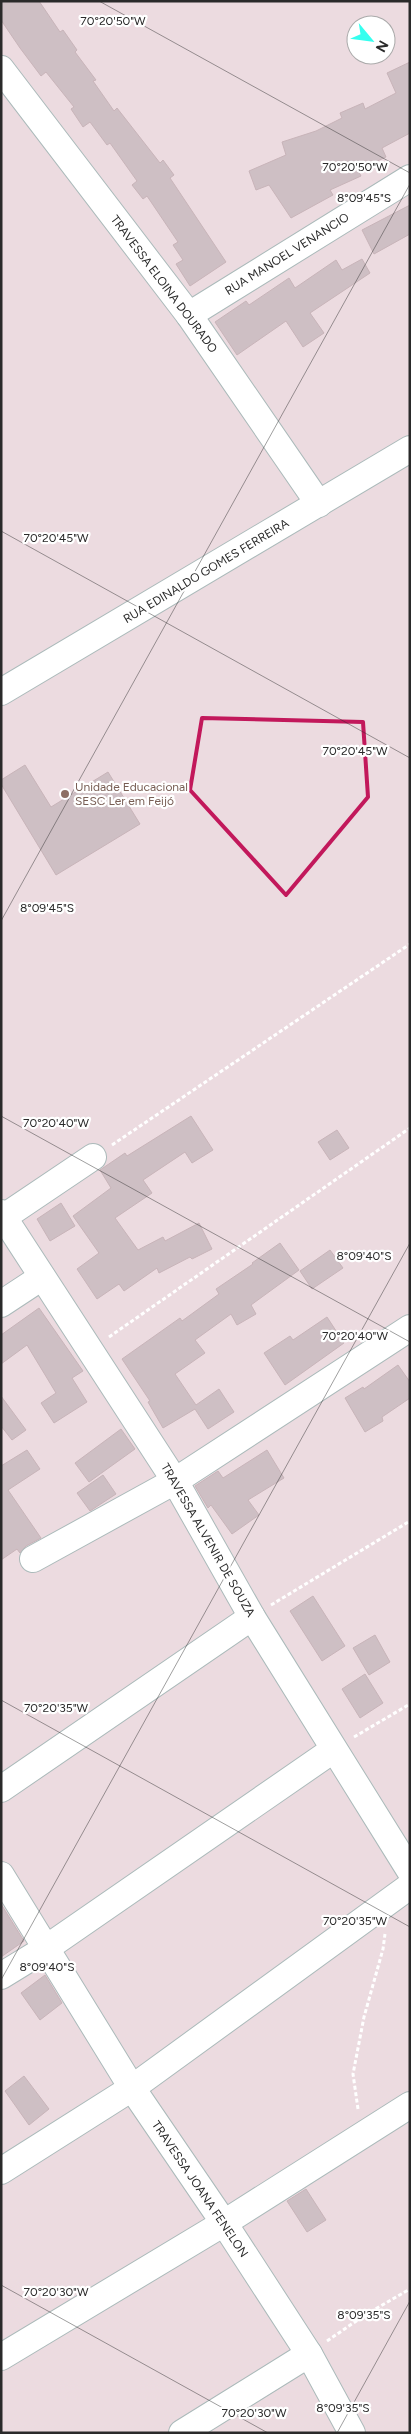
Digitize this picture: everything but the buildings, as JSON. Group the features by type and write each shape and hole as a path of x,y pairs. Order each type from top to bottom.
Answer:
{"street":[{"name":"TRAVESSA ELOINA DOURADO","path":"1,69 189,315 319,504"},
{"name":"RUA MANOEL VENANCIO","path":"189,315 410,178"},
{"name":"RUA EDINALDO GOMES FERREIRA","path":"1,692 410,449"},
{"path":"3,1215 93,1158"},
{"name":"TRAVESSA ALVENIR DE SOUZA","path":"3,1215 175,1481 252,1617 410,1871"},
{"path":"1,1304 42,1277"},
{"path":"32,1559 175,1481 410,1328"},
{"path":"1,1789 252,1617"},
{"path":"1,1976 45,1949 333,1750"},
{"name":"TRAVESSA JOANA FENELON","path":"1,1875 132,2088 224,2223 308,2354 352,2433"},
{"path":"1,2171 132,2088 400,1892"},
{"path":"1,2357 224,2223 410,2104"},
{"path":"182,2433 308,2354"}],"path":[{"path":"93,1158 410,944"},
{"path":"90,1350 410,1128"},
{"path":"252,1617 410,1521"},
{"path":"333,1750 410,1704"},
{"path":"363,2135 353,2074 364,2018 400,1892"},
{"path":"308,2354 365,2315 410,2289"}],"highlighted area":[{"path":"202,718 363,722 368,797 286,895 190,790"}],"place":[{"name":"Unidade Educacional SESC Ler em Feijó","path":"65,794"}]}
